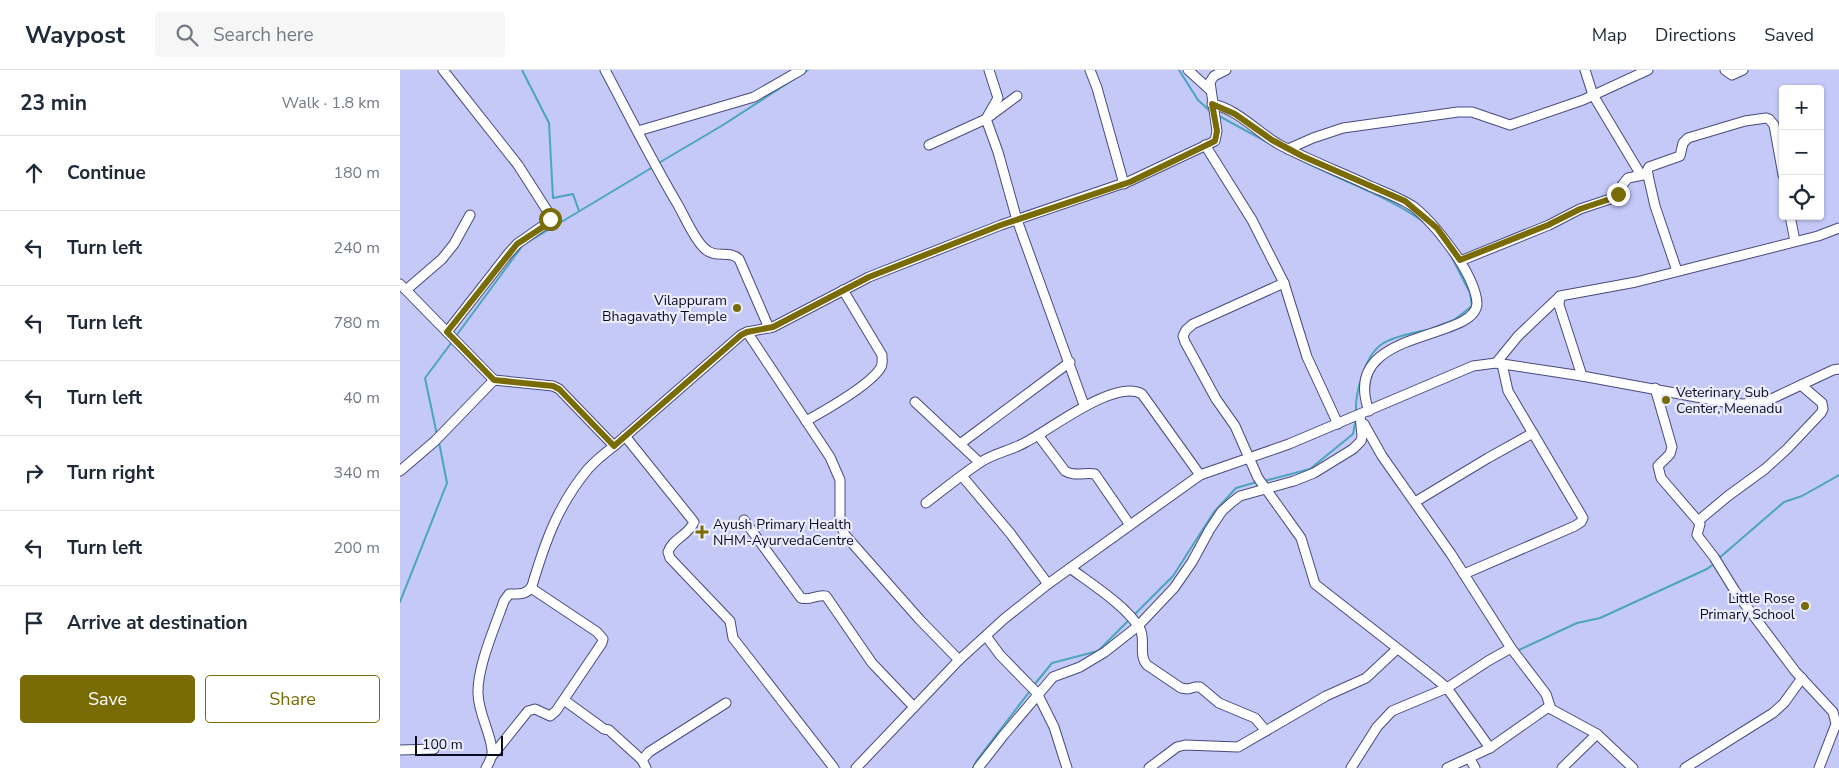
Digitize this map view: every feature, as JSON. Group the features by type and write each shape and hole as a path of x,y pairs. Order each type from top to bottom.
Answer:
{"street":[{"path":"443,70 518,165 550,214 550,219 547,223 517,244 508,254 448,333"},
{"path":"606,70 660,175 704,249 711,254 732,254 739,259 769,328"},
{"path":"638,132 754,97 801,70"},
{"path":"989,70 998,98 986,119 998,152 1017,220 1084,405"},
{"path":"1090,70 1097,88 1124,184"},
{"path":"1188,70 1210,90"},
{"path":"492,756 480,712 478,693 480,675 505,597 509,594 525,593 531,588 550,530 562,505 589,468 741,335 769,328 869,277 1017,220 1124,184 1216,140 1217,131 1210,82 1212,73 1226,70"},
{"path":"1585,70 1593,95 1644,174 1678,271"},
{"path":"1288,149 1343,128 1466,112 1488,116 1506,125 1510,125 1593,95 1648,70"},
{"path":"1725,70 1732,75 1743,70"},
{"path":"929,145 986,119 1017,96"},
{"path":"978,768 1053,677 1080,667 1105,652 1137,625 1174,588 1192,562 1222,511 1240,496 1294,481 1314,473 1352,449 1361,440 1360,416 1367,378 1371,367 1382,354 1400,344 1453,325 1470,316 1475,310 1477,302 1468,275 1460,260 1437,228 1405,201 1288,149 1235,114 1214,106"},
{"path":"1460,260 1548,225 1580,209 1613,198 1625,181 1644,174 1649,167 1680,156 1683,143 1688,138 1745,121 1766,118 1774,125 1779,153"},
{"path":"1205,145 1252,220 1284,283 1307,357 1338,424"},
{"path":"470,215 454,244 442,259 403,287 494,380 553,386 559,389 614,446"},
{"path":"1791,220 1795,241"},
{"path":"1499,363 1518,336 1562,294 1636,282 1839,228"},
{"path":"1284,283 1193,324 1186,330 1183,336 1185,342 1206,382 1235,426 1258,478 1301,538 1316,584 1447,688 1490,748"},
{"path":"806,421 832,407 858,389 882,366 882,355 843,290"},
{"path":"1559,297 1559,305 1582,376"},
{"path":"747,332 838,472 841,493 840,524 846,535 914,613 959,660"},
{"path":"960,444 1070,362"},
{"path":"1464,574 1575,526 1583,520 1581,513 1508,391 1499,363"},
{"path":"856,768 959,660 986,636 1048,584 1200,475 1289,444 1360,416 1473,366 1499,363 1743,404 1767,400 1839,369"},
{"path":"400,471 435,441 494,380"},
{"path":"1698,521 1728,496 1766,469 1822,412 1820,400 1801,385"},
{"path":"1655,388 1672,447 1670,454 1658,466 1659,474 1700,524 1697,535 1735,591 1802,678 1837,717 1819,768"},
{"path":"926,503 979,462 1019,446 1084,405 1126,391 1137,392 1147,402 1200,475"},
{"path":"915,402 979,462"},
{"path":"1360,416 1382,456 1464,574 1511,648 1546,694 1552,709"},
{"path":"1415,502 1534,433"},
{"path":"1038,435 1065,471 1070,474 1096,474 1130,525"},
{"path":"626,436 694,522 690,529 670,547 668,552 670,558 730,621 733,638 834,768"},
{"path":"962,476 1003,524 1048,584"},
{"path":"744,520 802,598 807,600 822,595 826,596 872,663 914,707"},
{"path":"1070,568 1100,590 1129,615 1137,625 1141,633 1142,655 1147,666 1181,688 1200,687 1219,703 1255,718 1266,731"},
{"path":"486,768 492,756 528,711 535,710 550,716 556,711 603,639 597,632 531,588"},
{"path":"986,636 1000,655 1038,694 1054,727 1067,768"},
{"path":"1350,768 1378,727 1392,711 1447,688 1511,648"},
{"path":"1149,768 1177,747 1185,745 1205,744 1232,748 1238,747 1326,696 1366,678 1398,649"},
{"path":"1685,768 1773,713 1802,678"},
{"path":"564,700 604,729 610,730 644,764 650,752 726,703"},
{"path":"1447,768 1470,759 1490,748 1543,709 1552,709 1597,734 1633,768"},
{"path":"1562,768 1597,734"},
{"path":"400,750 434,748"},
{"path":"1470,759 1475,768"}],"waterway":[{"path":"522,70 549,123 553,198 573,194 579,211"},
{"path":"657,164 723,125 808,70"},
{"path":"1179,70 1198,100 1211,112"},
{"path":"1219,116 1274,146"},
{"path":"1283,151 1409,212 1427,225 1440,241"},
{"path":"456,336 523,245 653,167"},
{"path":"1441,325 1454,320 1472,306 1470,293 1449,252"},
{"path":"1356,412 1357,395 1362,375 1376,349 1393,339 1427,330"},
{"path":"437,435 425,378 452,342"},
{"path":"1264,481 1310,469 1353,434 1356,419"},
{"path":"400,602 447,483 439,442"},
{"path":"1718,559 1784,502 1802,496 1839,475"},
{"path":"1134,615 1173,576 1214,512 1236,488 1257,482"},
{"path":"1519,650 1577,623 1600,618 1707,569 1715,563"},
{"path":"1034,685 1052,663 1098,651 1129,620"},
{"path":"973,768 977,760 1030,691"}],"place":[{"name":"Vilappuram Bhagavathy Temple","path":"737,308"},
{"name":"Veterinary Sub Center, Meenadu","path":"1666,400"},
{"name":"Ayush Primary Health NHM-AyurvedaCentre","path":"702,532"},
{"name":"Little Rose Primary School","path":"1805,606"}],"route":[{"path":"550,219 543,227 517,244 447,332 494,380 553,386 559,389 614,446 741,335 773,327 869,277 1001,225 1130,182 1215,141 1217,139 1217,131 1212,104 1235,114 1272,140 1302,156 1405,201 1437,228 1460,260 1548,225 1580,209 1613,198 1618,194"}]}
